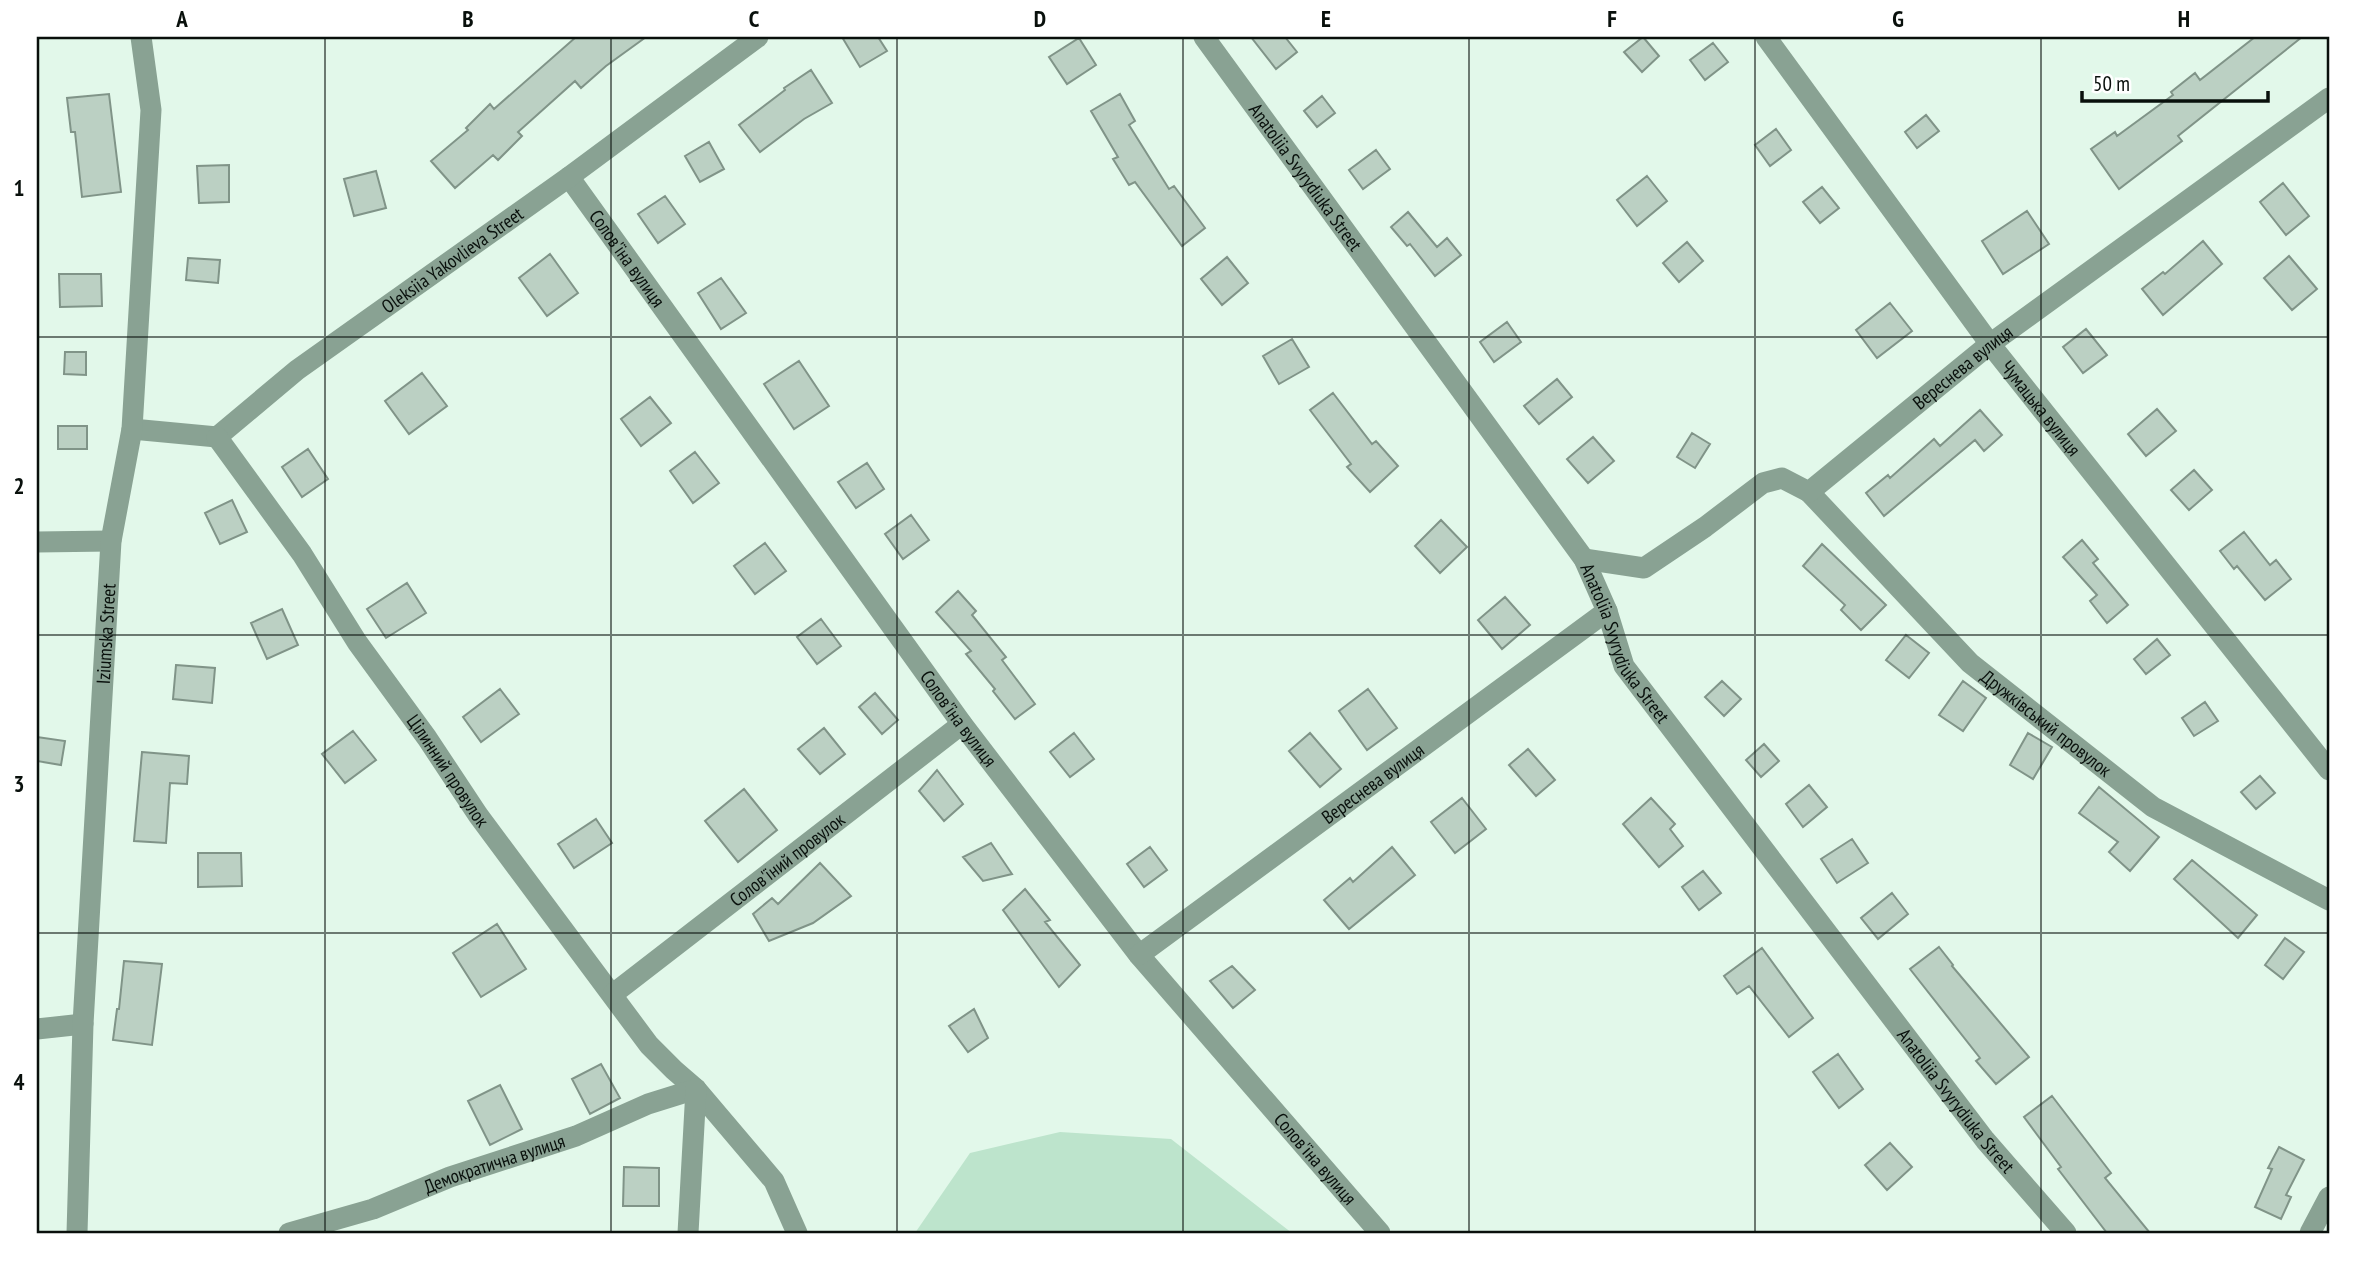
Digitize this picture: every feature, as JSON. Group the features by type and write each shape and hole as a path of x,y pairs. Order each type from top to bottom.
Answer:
{"street":[{"name":"Iziumska Street","path":"77,1233 83,1024 111,541 132,429 151,110 141,37"},
{"name":"Oleksiia Yakovlieva Street","path":"217,437 297,370 569,177 758,37"},
{"name":"Anatoliia Svyrydiuka Street","path":"1204,37 1584,559 1607,611 1624,666 1985,1140 2066,1233"},
{"name":"Чумацька вулиця","path":"1766,37 1990,344 2329,770"},
{"name":"Вереснева вулиця","path":"1809,492 1990,344 2329,98"},
{"name":"Солов'їна вулиця","path":"569,177 962,724 1139,955 1380,1233"},
{"path":"132,429 217,437"},
{"name":"Цілинний провулок","path":"217,437 302,554 357,642 427,738 478,815 649,1045 696,1089 774,1181 797,1233"},
{"path":"1584,559 1644,568 1705,527 1763,482 1782,478 1809,492"},
{"name":"Дружківський провулок","path":"1809,492 1970,663 2131,790 2153,807 2329,900"},
{"path":"37,542 111,541"},
{"name":"Вереснева вулиця","path":"1139,955 1607,611"},
{"name":"Солов'їний провулок","path":"613,994 962,724"},
{"path":"37,1029 83,1024"},
{"path":"688,1233 696,1089"},
{"name":"Демократична вулиця","path":"289,1233 373,1209 450,1177 576,1136 648,1104 696,1089"},
{"path":"2310,1233 2329,1197"}],"green space":[{"path":"1060,1132 1171,1139 1292,1233 915,1233 970,1153"}],"building":[{"path":"576,37 646,37 581,88 575,81 518,132 522,136 498,160 493,155 455,188 431,161 468,130 466,128 490,104 494,109"},
{"path":"842,37 878,37 887,51 860,67"},
{"path":"1251,37 1285,37 1297,52 1276,69"},
{"path":"1643,37 1659,56 1642,72 1624,52"},
{"path":"2255,37 2302,37 2178,136 2182,141 2119,189 2091,149 2115,132 2117,136 2173,95 2171,92 2195,73 2200,80"},
{"path":"1079,38 1096,65 1067,84 1049,57"},
{"path":"1713,43 1728,62 1705,80 1690,60"},
{"path":"811,70 832,103 804,119 760,152 739,125"},
{"path":"109,94 121,192 82,197 75,132 71,132 67,98"},
{"path":"1120,94 1135,121 1129,125 1169,189 1174,186 1205,228 1182,246 1135,182 1129,185 1113,159 1118,157 1091,111"},
{"path":"1322,96 1335,113 1317,127 1304,111"},
{"path":"1926,115 1939,131 1917,148 1905,132"},
{"path":"1776,129 1791,150 1770,166 1755,145"},
{"path":"709,142 724,169 700,182 685,156"},
{"path":"1376,150 1390,169 1363,189 1349,170"},
{"path":"229,165 229,202 199,203 197,166"},
{"path":"376,171 386,208 354,216 344,179"},
{"path":"1647,176 1667,201 1637,226 1617,200"},
{"path":"2283,183 2309,216 2286,235 2260,202"},
{"path":"1822,187 1839,208 1820,223 1803,202"},
{"path":"665,196 685,224 658,243 638,214"},
{"path":"2027,211 2049,244 2003,274 1982,241"},
{"path":"1408,212 1437,247 1447,238 1461,255 1435,276 1410,244 1407,246 1391,227"},
{"path":"2203,241 2222,264 2163,315 2142,289 2163,272 2165,274"},
{"path":"1687,242 1703,261 1679,282 1663,263"},
{"path":"550,254 578,293 547,316 519,278"},
{"path":"2289,256 2317,289 2292,310 2264,278"},
{"path":"1227,257 1248,283 1222,305 1201,279"},
{"path":"188,258 220,260 218,283 186,280"},
{"path":"59,274 101,274 102,306 60,307"},
{"path":"721,278 746,313 721,329 698,293"},
{"path":"1890,303 1912,331 1877,358 1856,330"},
{"path":"1507,322 1521,342 1494,362 1480,342"},
{"path":"2086,329 2107,355 2083,373 2063,347"},
{"path":"1292,339 1309,367 1279,384 1263,356"},
{"path":"65,352 86,352 86,375 64,374"},
{"path":"799,361 829,406 794,429 764,384"},
{"path":"422,373 447,406 409,434 385,401"},
{"path":"1557,379 1572,397 1539,424 1524,406"},
{"path":"1333,393 1372,444 1376,441 1398,466 1370,492 1347,467 1351,464 1310,410"},
{"path":"650,397 671,423 641,446 621,419"},
{"path":"2157,409 2176,431 2146,456 2128,434"},
{"path":"1980,410 2002,435 1984,451 1975,440 1884,516 1866,493 1888,475 1890,478 1934,439 1940,446"},
{"path":"58,426 87,426 87,449 58,449"},
{"path":"1692,433 1710,444 1695,468 1677,457"},
{"path":"1593,437 1614,461 1588,483 1567,459"},
{"path":"308,449 328,479 302,497 282,467"},
{"path":"695,452 719,483 693,503 670,471"},
{"path":"867,463 884,489 856,508 838,482"},
{"path":"2194,470 2212,490 2189,510 2171,490"},
{"path":"232,500 247,532 220,544 205,513"},
{"path":"911,515 929,540 903,559 885,534"},
{"path":"1441,520 1467,547 1440,573 1415,546"},
{"path":"2244,532 2270,565 2276,560 2291,579 2265,600 2237,566 2234,569 2220,551"},
{"path":"2082,540 2098,559 2093,563 2128,605 2107,623 2090,601 2097,595 2063,557"},
{"path":"765,543 786,571 755,594 734,566"},
{"path":"1822,544 1886,605 1861,630 1841,610 1845,605 1803,566"},
{"path":"407,583 426,613 386,638 367,609"},
{"path":"958,591 976,611 972,615 1006,657 1002,660 1035,704 1015,719 966,654 971,651 936,612"},
{"path":"1505,597 1530,625 1502,649 1478,620"},
{"path":"282,609 298,645 267,659 251,623"},
{"path":"821,619 841,646 817,664 797,637"},
{"path":"1906,635 1929,653 1909,678 1886,660"},
{"path":"2157,639 2170,655 2146,674 2134,659"},
{"path":"176,665 215,668 212,703 173,699"},
{"path":"1722,681 1741,699 1724,716 1705,697"},
{"path":"1963,681 1986,698 1963,731 1939,715"},
{"path":"500,689 519,714 481,742 463,717"},
{"path":"1368,689 1397,728 1367,750 1339,711"},
{"path":"875,693 898,720 882,734 859,707"},
{"path":"2205,702 2218,721 2194,736 2182,718"},
{"path":"824,728 845,754 820,774 798,749"},
{"path":"353,731 376,760 345,783 322,754"},
{"path":"1074,733 1094,759 1070,777 1050,752"},
{"path":"1310,733 1341,769 1320,787 1289,751"},
{"path":"2028,733 2052,747 2033,779 2010,765"},
{"path":"37,737 65,741 61,765 37,761"},
{"path":"1764,744 1779,761 1761,777 1746,760"},
{"path":"1528,749 1555,780 1536,796 1509,765"},
{"path":"142,752 189,756 187,784 170,783 166,843 134,841"},
{"path":"937,770 963,804 944,821 919,791"},
{"path":"2260,776 2275,793 2256,809 2241,792"},
{"path":"1809,785 1827,807 1803,827 1786,804"},
{"path":"2099,787 2159,837 2130,871 2109,852 2118,842 2079,813"},
{"path":"744,789 777,830 738,862 705,821"},
{"path":"1462,798 1486,829 1455,853 1431,822"},
{"path":"1651,798 1675,824 1670,829 1683,846 1659,867 1623,824"},
{"path":"596,819 612,843 574,868 558,844"},
{"path":"1852,839 1868,863 1837,883 1821,859"},
{"path":"991,843 1012,874 983,881 963,857"},
{"path":"1150,847 1167,870 1144,887 1127,864"},
{"path":"1392,847 1415,875 1349,929 1324,900 1350,878 1353,882"},
{"path":"198,853 241,853 242,886 198,887"},
{"path":"2192,860 2257,915 2238,938 2174,879"},
{"path":"820,863 851,896 813,923 769,941 753,914 772,898 778,904"},
{"path":"1703,871 1721,893 1699,910 1682,887"},
{"path":"1025,889 1050,920 1045,922 1080,965 1059,987 1003,910"},
{"path":"1892,893 1908,914 1878,939 1861,918"},
{"path":"497,924 526,969 481,997 453,953"},
{"path":"2285,938 2304,952 2283,979 2265,965"},
{"path":"1939,947 2029,1057 1996,1084 1976,1061 1980,1058 1910,969"},
{"path":"1762,948 1813,1018 1789,1037 1749,986 1737,994 1724,976"},
{"path":"124,961 162,964 152,1045 113,1040"},
{"path":"1232,966 1255,990 1233,1008 1210,981"},
{"path":"974,1009 988,1038 968,1052 949,1026"},
{"path":"1838,1054 1863,1089 1839,1108 1813,1072"},
{"path":"601,1064 620,1098 590,1114 572,1079"},
{"path":"500,1085 522,1129 490,1145 468,1101"},
{"path":"2052,1096 2111,1173 2105,1178 2150,1233 2107,1233 2058,1169 2061,1167 2024,1117"},
{"path":"1890,1143 1912,1167 1887,1190 1865,1165"},
{"path":"2279,1147 2304,1160 2286,1195 2291,1197 2281,1219 2255,1207 2272,1169 2268,1168"},
{"path":"624,1167 659,1168 659,1206 623,1206"}]}
